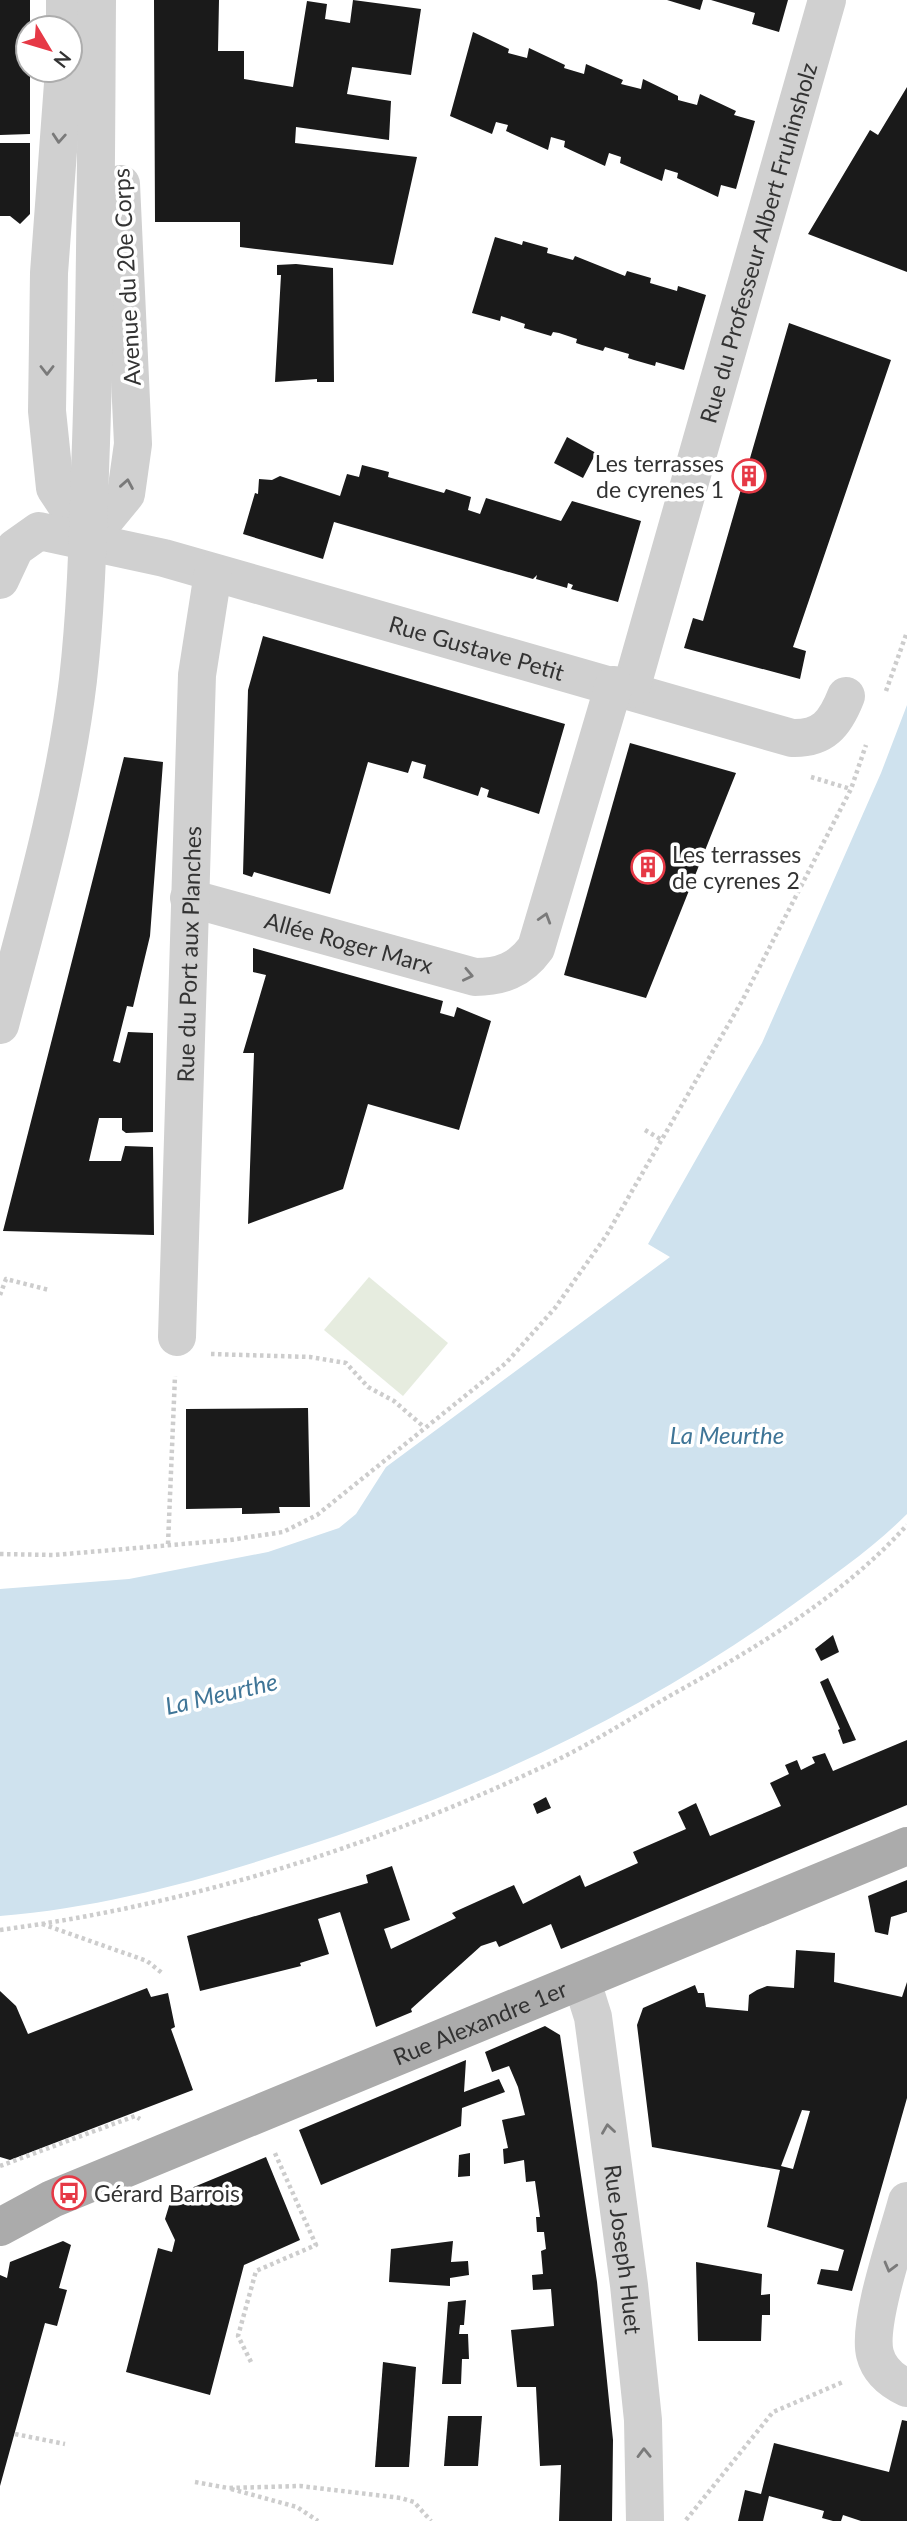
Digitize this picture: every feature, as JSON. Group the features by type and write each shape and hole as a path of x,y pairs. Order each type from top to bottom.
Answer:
{"main road":[{"name":"Rue Alexandre 1er","path":"0,2227 52,2199 907,1846"},
{"name":"Rue Alexandre 1er","path":"0,2195 52,2199"}],"street":[{"path":"0,1025 34,897 66,753 83,634 89,539 96,291 97,0"},
{"name":"Avenue du 20e Corps","path":"89,539 126,495 133,444 124,263 118,0"},
{"name":"Rue du Professeur Albert Fruhinsholz","path":"509,972 525,962 536,948 622,687 827,0"},
{"path":"63,84 47,301 48,418 55,488 89,539"},
{"name":"Rue Gustave Petit","path":"0,580 15,548 39,531 89,539 213,573 622,687 770,732 808,738 824,732 837,718 845,696"},
{"name":"Rue du Port aux Planches","path":"177,1345 197,675 213,573"},
{"name":"Allée Roger Marx","path":"190,898 475,977 492,977 509,972"},
{"name":"Rue Joseph Huet","path":"582,1982 593,2017 629,2285 643,2420 645,2521"},
{"path":"893,2376 874,2343 879,2309 907,2201"}],"path":[{"path":"883,698 907,632"},
{"path":"0,1554 54,1555 283,1532 317,1515 506,1363 555,1308 606,1236 662,1140 755,976 850,789 869,737"},
{"path":"645,1130 662,1140"},
{"path":"0,1295 6,1279 49,1290"},
{"path":"168,1544 177,1345 310,1357 346,1363 368,1387 394,1401 424,1427"},
{"path":"0,1930 154,1905 236,1883 418,1821 555,1761 735,1660 831,1593 889,1545 907,1525"},
{"path":"41,1924 147,1961 162,1973"},
{"path":"251,2362 238,2336 256,2271 316,2245 273,2149"},
{"path":"685,2521 773,2412 893,2376"},
{"path":"15,2434 65,2444"},
{"path":"195,2482 297,2507 318,2521"},
{"path":"228,2488 300,2487 401,2498 414,2502 431,2521"}],"shaded area":[{"path":"369,1277 448,1343 403,1396 324,1330"}],"water":[{"name":"La Meurthe","path":"907,705 907,1514 851,1562 732,1646 610,1718 483,1779 351,1831 214,1874 144,1893 72,1907 0,1916 0,1589 129,1579 268,1552 339,1528 356,1514 386,1467 670,1257 648,1244 762,1043 881,773"}],"building":[{"path":"0,0 30,0 30,14 14,14 14,84 30,84 30,134 0,135"},
{"path":"154,0 219,0 218,51 244,51 244,79 293,87 307,1 327,4 325,19 350,23 353,0 421,9 411,75 352,67 347,94 391,101 389,140 296,127 295,143 417,157 393,265 240,247 240,222 155,222"},
{"path":"667,0 703,0 700,10"},
{"path":"711,0 788,0 779,32 752,24 755,13"},
{"path":"473,32 509,49 508,53 527,58 529,48 565,65 564,68 584,74 586,64 623,80 621,84 641,89 643,79 678,96 678,100 697,105 700,94 736,111 734,115 755,121 736,189 721,185 718,197 677,178 678,173 665,169 662,181 620,163 621,157 609,153 605,166 564,147 565,141 551,137 548,150 506,131 508,125 496,122 492,134 450,116"},
{"path":"907,87 907,272 808,234 870,130 878,135"},
{"path":"0,143 30,143 30,214 20,224 10,216 0,216"},
{"path":"495,237 522,245 523,241 548,248 547,253 573,260 575,256 625,276 627,271 651,278 650,283 677,291 678,286 706,295 684,370 656,362 655,366 634,360 628,358 629,354 605,347 603,351 582,345 576,343 577,339 559,333 553,332 551,336 524,328 525,324 501,316 500,321 472,313"},
{"path":"277,265 333,268 334,382 317,382 317,379 275,382 281,275 277,275"},
{"path":"789,323 891,360 793,647 806,651 800,679 684,648 693,618 703,621"},
{"path":"567,437 596,453 583,478 554,463"},
{"path":"362,465 389,472 388,477 444,493 446,489 471,497 468,510 480,514 486,498 561,521 572,501 641,521 618,602 571,589 573,585 568,583 567,588 536,579 537,575 533,579 334,522 323,559 243,534 255,493 258,494 259,479 272,480 280,476 340,496 347,474 359,477"},
{"path":"263,636 565,724 539,814 487,797 489,790 481,787 478,796 423,778 426,765 412,761 408,773 368,762 330,894 254,872 252,877 243,874 248,690"},
{"name":"Les terrasses de cyrenes 2","path":"630,743 736,773 646,998 564,975"},
{"path":"124,757 163,762 150,936 133,1007 127,1006 113,1061 120,1063 128,1032 153,1033 153,1132 126,1133 122,1130 122,1118 99,1118 89,1161 121,1161 125,1146 153,1147 154,1235 3,1231"},
{"path":"253,948 443,1001 440,1013 454,1017 457,1007 491,1021 459,1130 368,1104 343,1189 248,1224 254,1053 243,1053 266,975 253,972"},
{"path":"308,1408 310,1507 279,1507 280,1513 242,1514 242,1508 186,1509 186,1409"},
{"path":"833,1635 839,1652 821,1661 815,1649"},
{"path":"828,1678 856,1740 843,1744 838,1730 840,1729 820,1682"},
{"path":"907,1740 907,1805 561,1949 551,1924 499,1947 496,1941 481,1946 411,2009 412,2012 376,2027 340,1912 318,1919 329,1954 300,1963 301,1966 200,1991 187,1936 368,1883 366,1875 392,1866 410,1920 384,1929 391,1949 456,1918 452,1913 514,1885 523,1904 580,1875 585,1887 638,1863 633,1852 686,1829 678,1812 696,1803 710,1836 781,1806 770,1783 789,1774 785,1765 797,1760 801,1770 815,1763 812,1757 825,1753 833,1771"},
{"path":"546,1797 551,1808 537,1814 533,1804"},
{"path":"907,1880 907,1912 891,1917 888,1935 875,1932 868,1896"},
{"path":"796,1950 835,1953 834,1982 902,1997 907,1982 907,2098 852,2291 817,2284 821,2269 838,2271 844,2250 767,2227 780,2170 652,2147 637,2025 643,2008 695,1985 698,1993 704,1993 706,2007 748,2011 749,1995 757,1990 767,1986 794,1988","holes":["802,2110 810,2111 793,2169 781,2166"]},
{"path":"147,1988 151,1997 168,1993 175,2027 171,2029 193,2090 10,2160 0,2157 0,1991 16,2006 28,2034"},
{"path":"545,2026 560,2035 597,2282 613,2440 612,2521 559,2521 561,2465 540,2466 536,2387 517,2387 511,2330 554,2326 551,2289 533,2290 532,2275 543,2274 541,2251 546,2249 544,2232 537,2232 536,2217 540,2217 535,2181 526,2182 524,2160 504,2164 503,2149 508,2148 502,2120 525,2115 518,2087 509,2066 492,2072 485,2052"},
{"path":"466,2060 464,2092 499,2079 505,2092 462,2108 461,2126 321,2185 299,2130"},
{"path":"470,2153 470,2176 458,2177 459,2155"},
{"path":"266,2157 300,2240 244,2265 210,2395 126,2372 158,2248 172,2252 175,2240 165,2219 172,2196"},
{"path":"63,2241 71,2245 59,2288 67,2290 57,2326 45,2323 0,2486 0,2275 7,2278 10,2262"},
{"path":"453,2241 451,2262 468,2261 469,2275 450,2278 450,2286 389,2282 391,2249"},
{"path":"696,2262 762,2274 761,2295 770,2294 770,2315 762,2315 761,2341 698,2341"},
{"path":"466,2300 464,2325 460,2325 459,2334 468,2334 469,2359 462,2359 461,2384 442,2384 448,2302"},
{"path":"383,2362 416,2367 409,2467 375,2467"},
{"path":"448,2416 482,2416 478,2466 444,2466"},
{"path":"902,2420 907,2421 907,2521 861,2521 843,2515 841,2521 833,2521 822,2518 824,2511 769,2496 763,2521 738,2521 745,2490 761,2494 774,2443 889,2472"}],"place":[{"name":"Les terrasses de cyrenes 1","path":"749,476"},
{"name":"Les terrasses de cyrenes 2","path":"648,867"},
{"name":"Gérard Barrois","path":"69,2193"}]}
